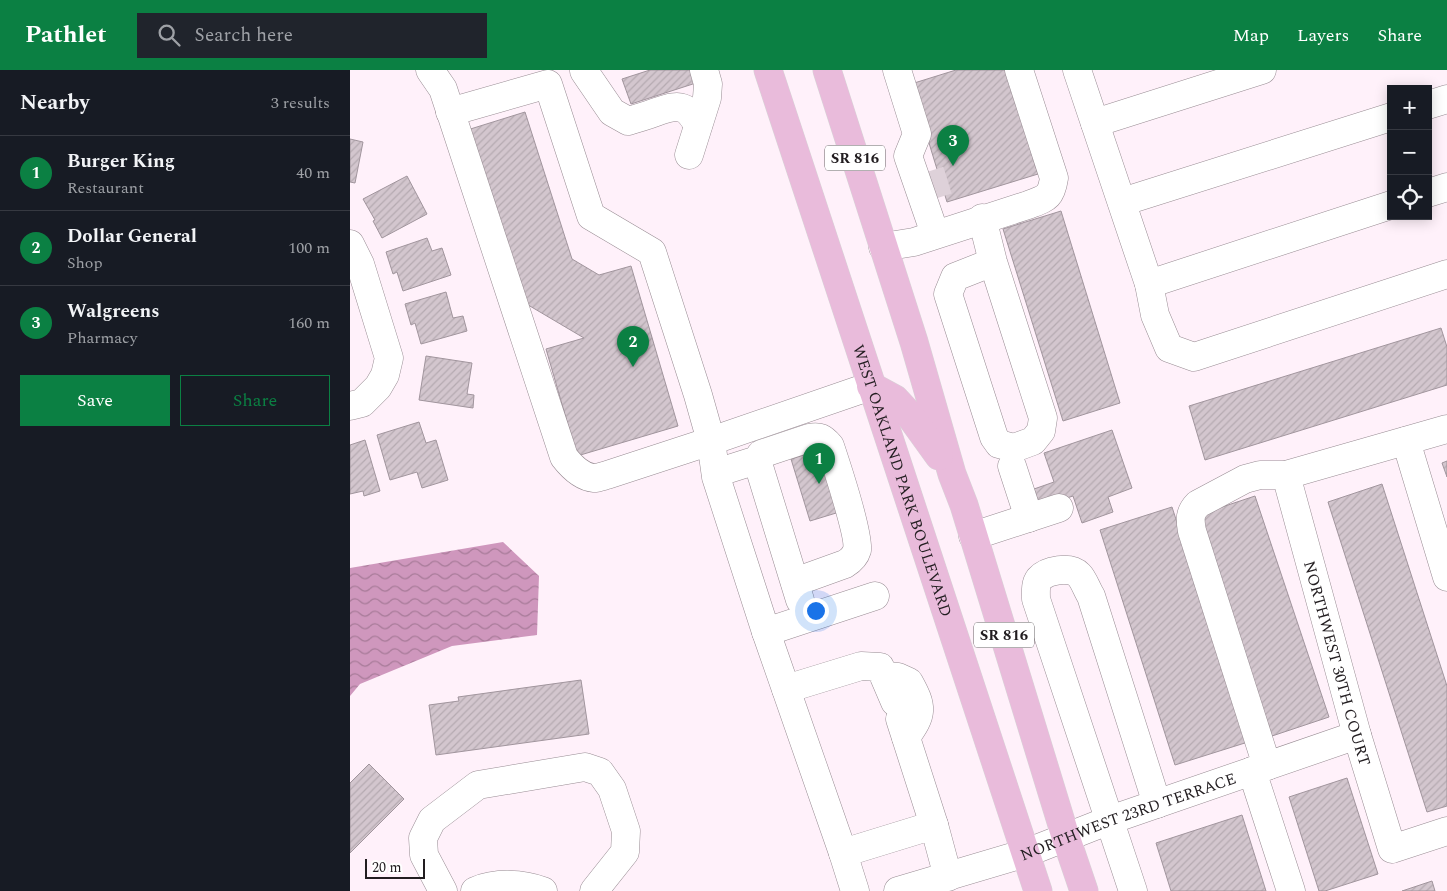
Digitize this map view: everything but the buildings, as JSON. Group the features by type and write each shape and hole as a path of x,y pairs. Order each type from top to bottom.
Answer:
{"main road":[{"name":"WEST OAKLAND PARK BOULEVARD","path":"768,70 1038,891"},
{"name":"SR 816","path":"835,77 883,247 914,342 952,474 1084,891"},
{"path":"872,386 895,399 908,413 952,474"}],"street":[{"path":"430,70 443,89 564,457 571,466 583,474 595,478 711,442 872,386"},
{"path":"450,112 548,84 585,70 612,112 628,121 675,106 684,109 693,116 698,126"},
{"path":"689,155 707,98 708,84 704,70"},
{"path":"897,70 930,171"},
{"path":"934,217 982,218 1044,199 1052,191 1054,178 1019,70"},
{"path":"1077,70 1149,284 1154,315 1169,348 1194,357 1447,274"},
{"path":"1095,123 1262,70"},
{"path":"548,84 591,216 652,252 698,395 711,442 716,473 766,632 855,891"},
{"path":"1432,104 1447,99"},
{"path":"1122,202 1387,118"},
{"path":"917,134 908,156 934,217"},
{"path":"1432,192 1447,186"},
{"path":"1149,284 1387,206"},
{"path":"883,247 914,242 934,217"},
{"path":"982,218 993,262 1043,418 1040,431 1033,441 1014,448 999,444 994,437 948,294 955,277 993,262"},
{"path":"350,244 360,264 389,358 385,375 378,387 356,404"},
{"path":"1291,891 1259,768 1192,531 1190,517 1192,509 1245,479 1260,475 1286,475 1447,429"},
{"path":"795,582 845,564 852,560 857,550 854,526 830,446 824,438 818,436 760,454 757,460 806,619"},
{"path":"1406,441 1447,577"},
{"path":"716,473 757,460"},
{"path":"1012,466 1029,518"},
{"name":"NORTHWEST 30TH COURT","path":"1286,475 1357,735 1392,849 1447,831"},
{"path":"973,536 1058,508"},
{"path":"1133,891 1036,599 1036,584 1039,578 1050,573 1069,570 1079,575 1091,596 1157,804"},
{"path":"766,632 875,596"},
{"path":"786,689 861,666 880,667 901,719 948,877"},
{"path":"885,676 898,677 909,682 917,700 920,713 917,721 901,719"},
{"name":"NORTHWEST 23RD TERRACE","path":"898,891 1026,853 1110,820 1357,735"},
{"path":"444,891 424,856 423,838 432,820 478,785 585,767 600,772 612,789 626,831 625,852 594,891"},
{"path":"843,853 934,825"},
{"path":"476,891 487,886 527,885 543,891"}],"water":[{"path":"503,542 539,576 537,635 452,646 360,684 350,696 350,568"}],"tunnel":[{"path":"930,171 939,200"}],"place":[{"name":"Walgreens","path":"953,166"},
{"name":"Dollar General","path":"633,367"},
{"name":"Burger King","path":"819,484"}]}
